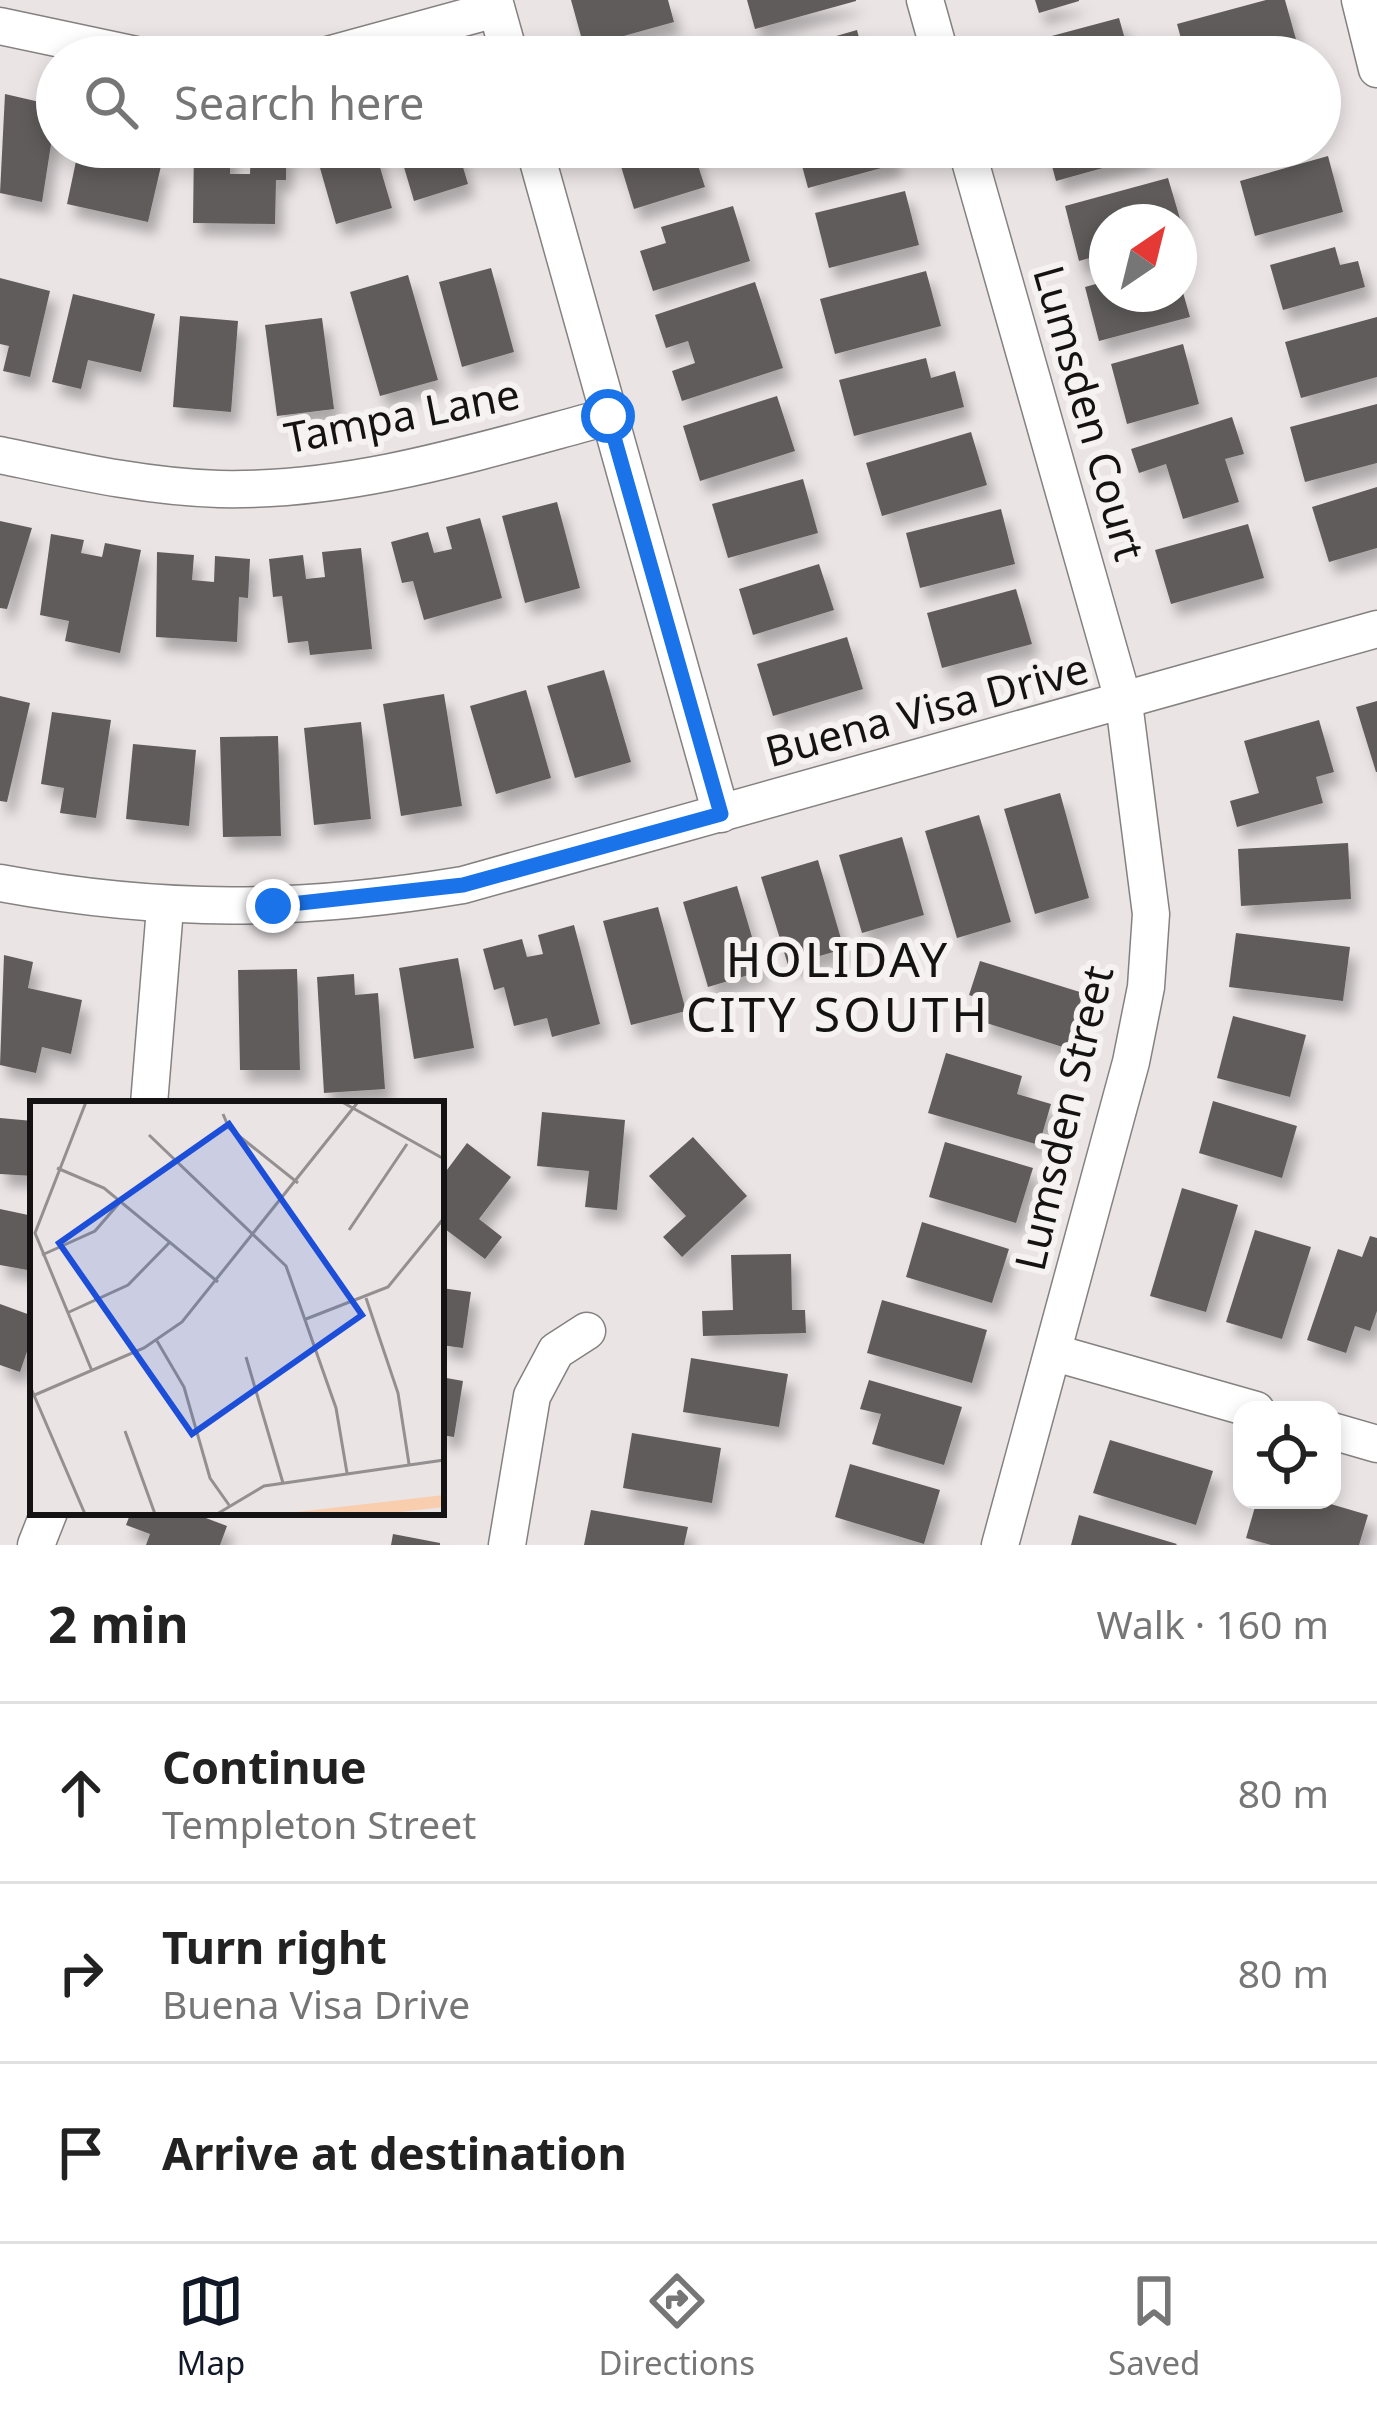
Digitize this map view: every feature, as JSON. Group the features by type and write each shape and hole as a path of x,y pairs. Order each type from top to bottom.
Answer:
{"street":[{"path":"925,0 935,36"},
{"path":"1360,0 1377,69"},
{"path":"389,36 495,4 503,36"},
{"path":"0,26 47,36"},
{"path":"540,168 721,814"},
{"name":"Lumsden Court","path":"972,168 1124,703"},
{"name":"Tampa Lane","path":"0,455 169,485 284,487 404,470 608,416"},
{"name":"Buena Visa Drive","path":"0,884 165,908 319,903 423,892 526,869 1377,629"},
{"name":"Lumsden Street","path":"1000,1545 1055,1353 1146,987 1150,914 1124,703"},
{"path":"149,1101 165,908"},
{"path":"507,1545 532,1396 556,1351 587,1331"},
{"path":"1055,1353 1233,1403"},
{"path":"1341,1434 1377,1444"},
{"path":"36,1545 48,1515"}],"building":[{"path":"571,0 668,0 674,22 624,36 581,36"},
{"path":"747,0 856,0 856,1 755,29"},
{"path":"1035,0 1079,0 1079,1 1039,13"},
{"path":"1266,0 1285,0 1295,36 1180,36 1177,24"},
{"path":"1119,18 1124,36 1052,36"},
{"path":"5,94 36,101 36,168 47,168 42,202 0,193"},
{"path":"75,168 161,168 148,222 67,204"},
{"path":"194,168 230,168 230,174 250,174 250,168 286,168 286,180 276,180 275,224 193,223"},
{"path":"320,168 380,168 392,208 336,224"},
{"path":"404,168 463,168 468,184 414,201"},
{"path":"621,168 699,168 705,187 634,209"},
{"path":"803,168 881,168 808,188"},
{"path":"1053,168 1103,168 1056,181"},
{"path":"1286,168 1331,168 1343,212 1255,236 1240,181"},
{"path":"1168,178 1176,204 1089,204 1089,258 1079,261 1065,206"},
{"path":"905,191 919,245 829,268 815,213"},
{"path":"733,206 750,261 653,291 640,251 666,243 661,227"},
{"path":"1335,247 1340,265 1358,261 1365,287 1283,310 1270,265"},
{"path":"491,268 514,352 462,367 439,282"},
{"path":"926,271 941,326 835,354 820,299"},
{"path":"408,275 438,380 380,396 350,292"},
{"path":"0,278 50,291 30,377 3,371 9,346 0,344"},
{"path":"755,282 783,368 682,401 672,371 695,363 688,341 666,348 655,315"},
{"path":"73,294 155,314 141,372 88,360 81,389 52,382"},
{"path":"1091,312 1189,312 1190,317 1099,341"},
{"path":"180,316 238,321 231,412 173,407"},
{"path":"1377,317 1377,377 1301,398 1285,342"},
{"path":"322,318 334,409 277,416 265,325"},
{"path":"1183,344 1199,404 1127,424 1111,364"},
{"path":"926,358 931,378 955,371 964,407 854,436 839,380"},
{"path":"777,396 795,451 700,481 683,426"},
{"path":"1377,404 1377,463 1305,482 1290,427"},
{"path":"1232,417 1244,454 1225,459 1239,502 1183,519 1166,464 1139,473 1131,449"},
{"path":"971,432 987,485 882,516 866,463"},
{"path":"803,479 818,533 728,558 712,504"},
{"path":"1377,487 1377,548 1329,562 1312,507"},
{"path":"557,502 580,588 525,603 502,516"},
{"path":"1001,509 1015,564 920,588 906,533"},
{"path":"480,518 502,598 424,620 413,581 402,583 391,542 428,532 434,553 452,549 446,527"},
{"path":"0,521 32,528 7,609 0,608"},
{"path":"1248,524 1264,578 1171,604 1155,550"},
{"path":"51,534 84,540 81,553 102,557 105,543 141,550 120,653 65,641 69,621 40,615"},
{"path":"361,548 372,649 310,655 308,641 288,643 282,596 273,597 269,559 303,555 306,579 325,577 322,552"},
{"path":"157,552 194,555 192,580 214,582 215,556 250,559 248,598 239,597 237,642 156,637"},
{"path":"819,564 834,610 753,635 739,589"},
{"path":"1016,589 1032,644 942,668 927,613"},
{"path":"847,637 863,689 773,716 757,664"},
{"path":"604,670 631,762 575,778 547,686"},
{"path":"526,690 551,778 496,794 470,706"},
{"path":"444,694 462,806 401,816 383,704"},
{"path":"0,696 30,703 7,802 0,801"},
{"path":"1377,701 1377,772 1376,772 1356,707"},
{"path":"52,712 111,720 96,818 60,813 64,788 41,784"},
{"path":"1319,720 1334,772 1316,777 1323,803 1237,827 1230,801 1259,793 1244,741"},
{"path":"361,722 371,819 314,825 304,728"},
{"path":"278,736 281,836 223,837 220,737"},
{"path":"133,744 196,750 189,826 126,819"},
{"path":"1060,793 1089,898 1035,914 1004,809"},
{"path":"979,815 1011,922 957,938 925,831"},
{"path":"902,837 924,915 862,933 839,855"},
{"path":"1348,843 1351,899 1241,906 1238,849"},
{"path":"818,860 844,949 788,965 761,877"},
{"path":"737,886 762,971 708,987 683,902"},
{"path":"658,907 686,1011 631,1025 603,921"},
{"path":"574,925 600,1024 552,1037 547,1018 514,1026 504,987 494,990 483,949 522,939 527,957 543,954 538,935"},
{"path":"1236,933 1350,947 1343,1001 1229,987"},
{"path":"4,955 33,962 28,988 82,1000 71,1054 42,1047 36,1073 0,1065"},
{"path":"458,958 474,1048 414,1059 399,968"},
{"path":"980,961 1083,993 1066,1048 980,1021 987,1001 969,995"},
{"path":"297,969 300,1070 240,1070 238,970"},
{"path":"354,974 355,995 378,993 385,1089 324,1093 317,977"},
{"path":"1233,1016 1306,1035 1290,1097 1217,1078"},
{"path":"946,1053 1022,1076 1017,1094 1051,1104 1039,1145 928,1113"},
{"path":"1213,1101 1297,1126 1282,1178 1199,1153"},
{"path":"542,1112 625,1120 617,1210 585,1207 589,1171 537,1166"},
{"path":"0,1118 30,1121 30,1176 0,1174"},
{"path":"693,1137 747,1196 682,1257 663,1237 686,1216 649,1176"},
{"path":"945,1142 1033,1168 1016,1223 929,1197"},
{"path":"467,1143 511,1177 479,1219 502,1237 485,1259 444,1228 444,1174"},
{"path":"1182,1188 1238,1205 1206,1312 1150,1296"},
{"path":"0,1209 30,1215 30,1270 0,1265"},
{"path":"922,1222 1009,1249 992,1303 906,1277"},
{"path":"1255,1230 1311,1247 1282,1339 1226,1322"},
{"path":"1370,1236 1377,1238 1377,1311 1370,1331 1355,1326 1346,1353 1307,1340 1338,1249 1362,1257"},
{"path":"791,1254 792,1310 805,1310 806,1333 703,1336 702,1311 733,1310 731,1255"},
{"path":"444,1288 471,1292 463,1348 444,1345"},
{"path":"882,1300 987,1330 972,1383 867,1353"},
{"path":"0,1304 30,1315 30,1343 20,1372 0,1365"},
{"path":"691,1358 788,1374 779,1427 683,1412"},
{"path":"444,1378 463,1381 454,1437 444,1435"},
{"path":"869,1380 962,1407 944,1465 872,1444 881,1414 860,1409"},
{"path":"632,1433 721,1448 712,1503 623,1488"},
{"path":"1110,1440 1213,1471 1196,1525 1093,1493"},
{"path":"850,1464 940,1490 924,1544 835,1517"},
{"path":"1341,1507 1368,1515 1359,1545 1271,1545 1246,1538 1254,1509"},
{"path":"591,1510 688,1527 684,1545 584,1545"},
{"path":"130,1515 198,1515 227,1526 220,1545 146,1545 150,1534 126,1525"},
{"path":"1079,1515 1177,1544 1071,1545"},
{"path":"393,1534 440,1543 440,1545 391,1545"}],"district":[{"name":"HOLIDAY CITY SOUTH","path":"838,988"}],"route":[{"path":"273,906 370,899 463,885 721,814 608,416"}]}
